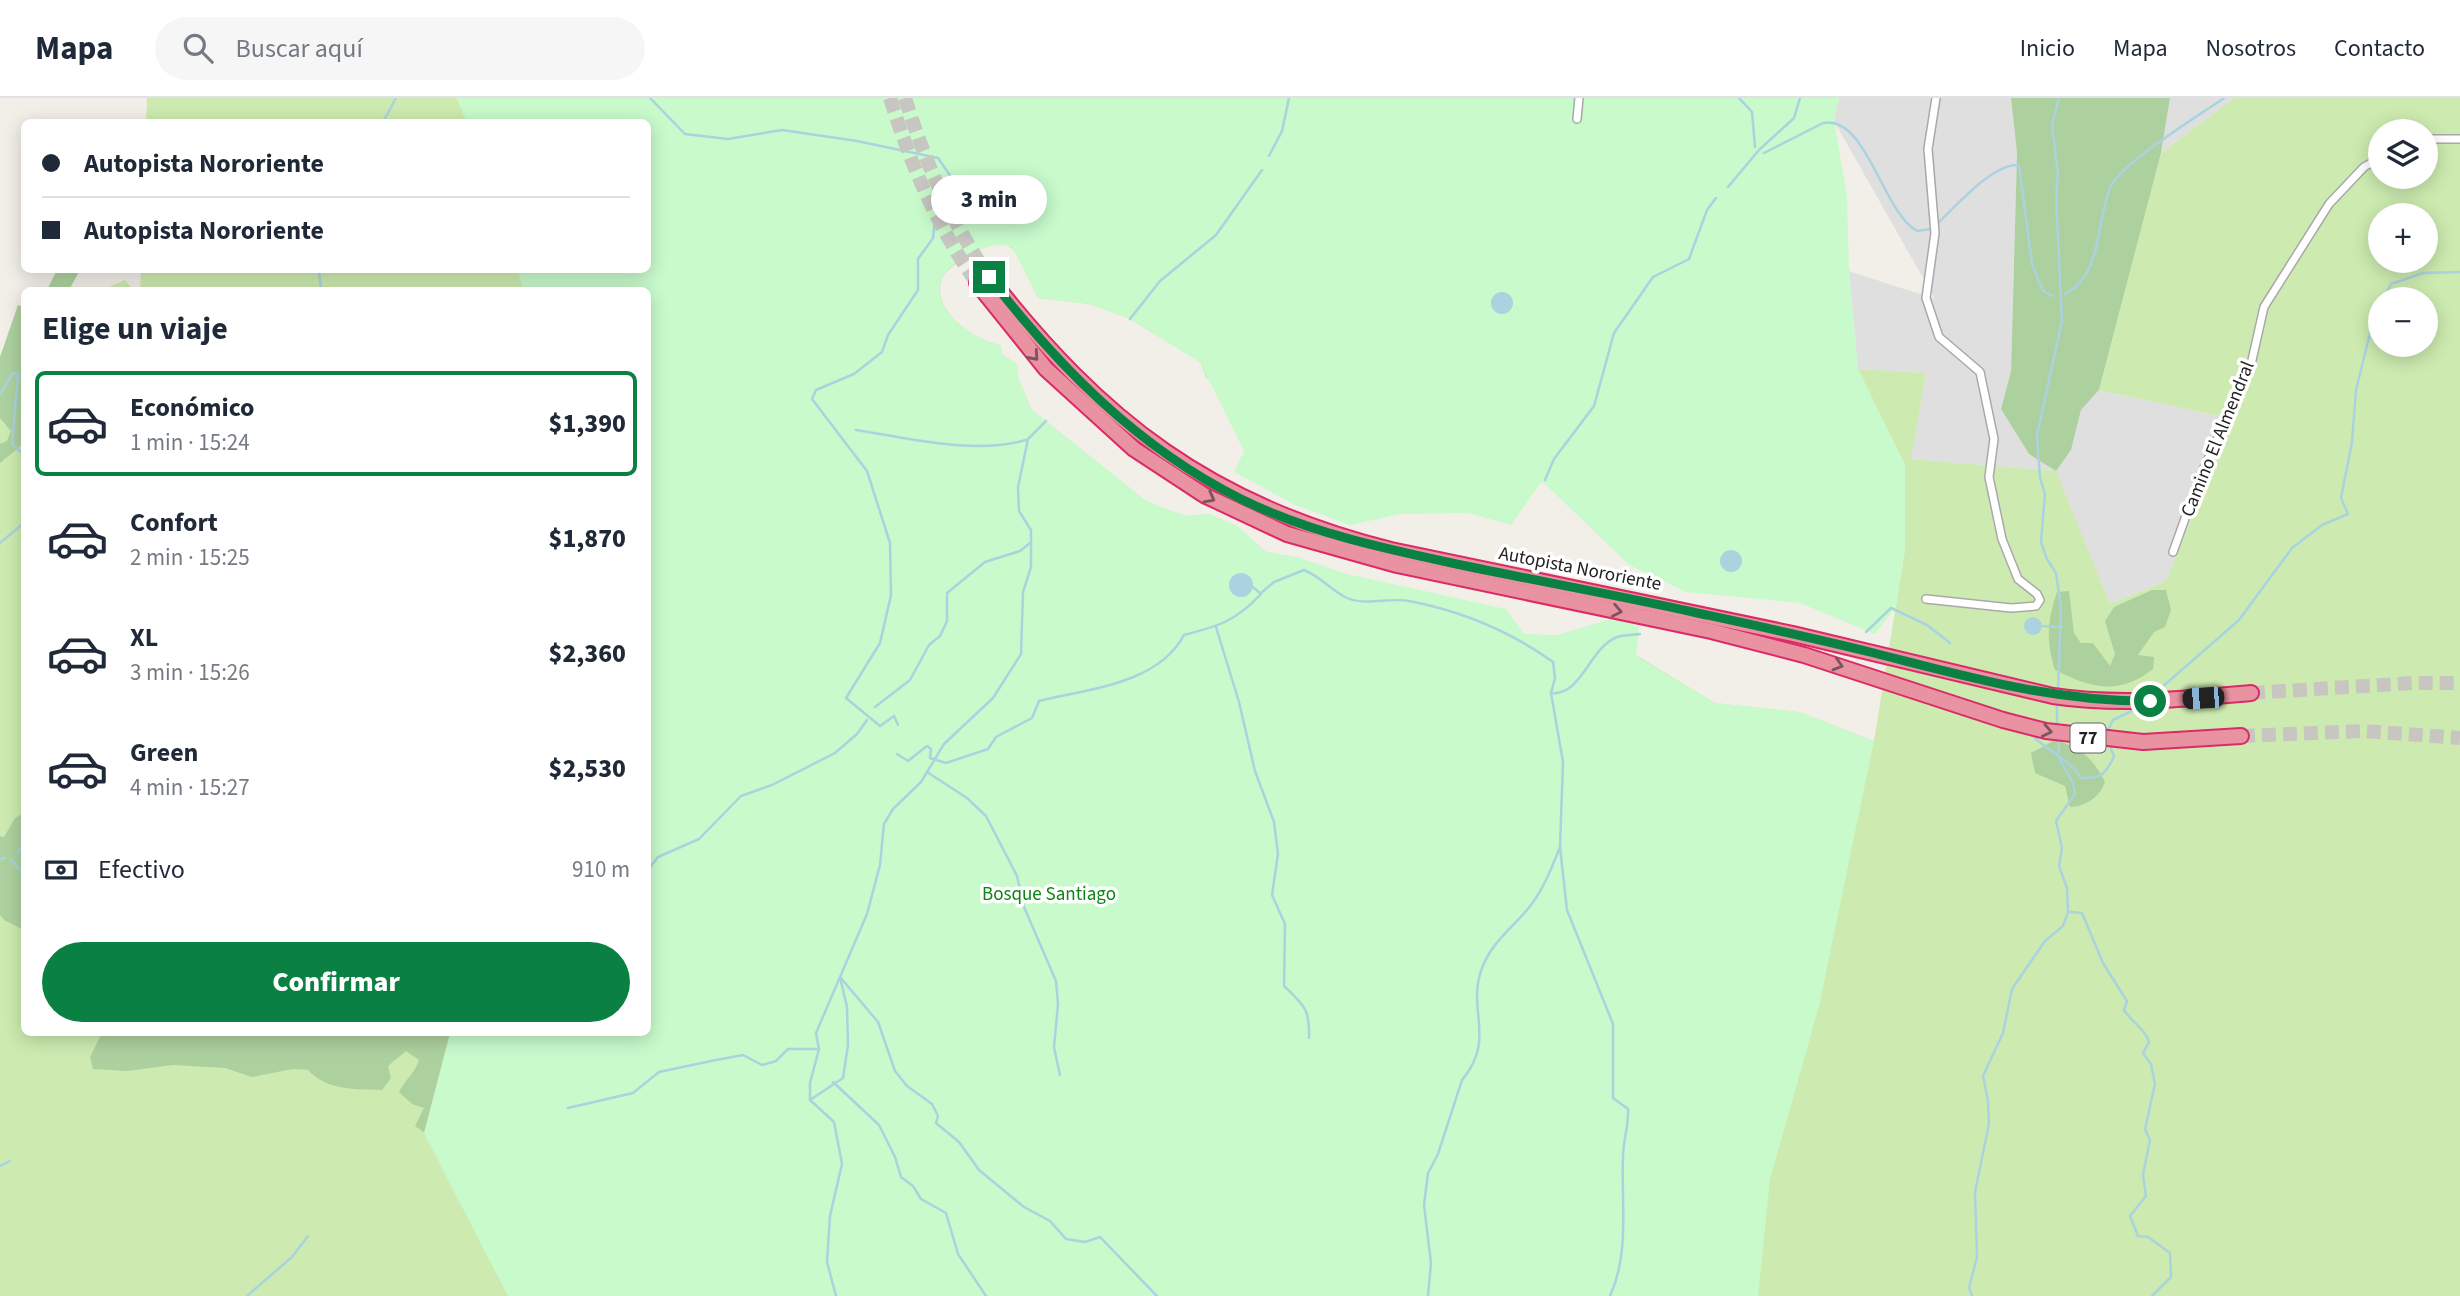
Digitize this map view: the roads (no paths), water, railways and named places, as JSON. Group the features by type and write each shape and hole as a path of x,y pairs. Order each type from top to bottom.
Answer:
{"highway":[{"name":"Autopista Nororiente","path":"2241,736 2144,742 2090,738 2035,728 1804,654 1711,631 1359,556 1262,523 1187,485 1113,431 1046,369 983,280 1049,351 1131,428 1192,471 1262,508 1334,535 1391,550 1793,634 1973,677 2087,700 2203,698 2250,693"}],"street":[{"path":"1577,119 1579,98"},
{"path":"1926,599 2011,608 2036,606 2040,600 2037,594 2018,579 2002,539 1989,477 1993,439 1980,372 1939,337 1926,298 1935,233 1928,149 1936,98"},
{"path":"2438,139 2460,139"},
{"name":"Camino El Almendral","path":"2173,552 2201,474 2250,369 2264,307 2329,204 2368,165"}],"water":[{"path":"1502,292 1510,295 1513,303 1510,311 1502,314 1494,311 1491,303 1494,295"},
{"path":"1731,550 1739,553 1742,561 1739,569 1731,572 1723,569 1720,561 1723,553"},
{"path":"1241,573 1252,580 1253,585 1246,596 1241,597 1230,590 1229,585 1236,574"},
{"path":"2033,617 2039,620 2042,626 2039,632 2033,635 2027,632 2024,626 2027,620"}],"waterway":[{"path":"385,119 396,98"},
{"path":"650,98 685,134 728,139 782,130 857,141 938,158 956,184 954,200 948,204"},
{"path":"1269,156 1282,131 1289,98"},
{"path":"1739,98 1752,112 1755,147"},
{"path":"1728,187 1759,150 1794,118 1800,98"},
{"path":"2058,690 2061,608 2056,573 2041,542 2045,494 2040,478 2037,435 2062,321 2056,198 2058,174 2052,125 2059,98"},
{"path":"2065,294 2077,285 2092,261 2106,201 2116,178 2144,153 2224,98"},
{"path":"1764,153 1823,123 1838,124 1863,148 1905,221 1917,231 1930,229"},
{"path":"1938,223 1987,178 2009,166 2019,165 2032,264 2043,291 2053,296"},
{"path":"1130,319 1160,281 1216,235 1262,170"},
{"path":"1545,480 1554,459 1594,406 1614,333 1653,277 1689,259 1707,210 1716,198"},
{"path":"898,725 894,716 880,726 846,698 880,643 891,595 890,543 867,471 812,399 816,390 854,374 882,352 888,335 918,290 918,259 933,238 935,220"},
{"path":"2390,287 2391,284 2423,273 2460,272"},
{"path":"319,273 321,287"},
{"path":"2153,695 2239,620 2292,548 2322,525 2348,514 2341,498 2352,442 2356,390 2368,341"},
{"path":"0,394 13,373 18,374 12,444 21,452"},
{"path":"836,1296 827,1262 830,1216 842,1164 834,1122 810,1100 843,1078 848,1045 847,1007 840,977 867,914 880,865 884,824 893,809 921,782 944,744 993,698 1021,654 1023,592 1031,567 1031,530 1019,511 1018,487 1028,439 1046,421"},
{"path":"856,430 963,446 1026,440"},
{"path":"0,543 21,526"},
{"path":"875,707 910,680 929,645 940,636 947,621 947,593 985,562 1020,551 1030,543"},
{"path":"1261,593 1274,582 1304,570 1353,600 1409,601 1447,610 1502,632 1553,662 1555,678 1551,693"},
{"path":"897,754 908,761 927,746 931,749 930,758 946,763 988,749 996,737 1032,718 1039,701 1120,682 1157,664 1172,651 1184,635 1217,625 1243,611 1261,594 1253,587"},
{"path":"1866,632 1891,608 1927,625 1950,643"},
{"path":"2041,626 2062,627"},
{"path":"1216,627 1239,702 1255,771 1274,822 1278,854 1272,895 1285,924 1284,986 1307,1014 1309,1038"},
{"path":"1551,693 1562,692 1578,680 1607,643 1617,637 1640,634"},
{"path":"1551,693 1563,762 1560,847 1567,910 1613,1024 1613,1098 1628,1109 1623,1151 1622,1245 1610,1296"},
{"path":"2057,700 2057,728"},
{"path":"2106,734 2113,720 2140,707"},
{"path":"651,866 658,857 699,839 741,796 772,785 835,753 857,734 867,720"},
{"path":"2035,738 2066,761 2081,778 2094,778 2105,771 2114,757 2109,743"},
{"path":"2058,738 2059,752"},
{"path":"1972,1296 1969,1288 1977,1257 1975,1192 1989,1124 1983,1076 2003,1033 2012,989 2045,941 2063,926 2068,912 2067,888 2059,866 2062,848 2056,821 2075,794 2073,783 2059,758"},
{"path":"927,772 967,798 986,816 1017,876 1024,907 1056,981 1058,1004 1054,1047 1060,1075"},
{"path":"1428,1296 1431,1263 1424,1205 1428,1173 1438,1154 1462,1080 1478,1051 1477,998 1482,968 1498,942 1536,898 1560,847"},
{"path":"18,852 21,848"},
{"path":"0,859 5,858"},
{"path":"11,860 21,871"},
{"path":"2070,912 2082,913 2103,963 2127,1001 2124,1010 2144,1032 2149,1042 2143,1053 2151,1064 2155,1084 2145,1129 2150,1140 2143,1175 2146,1196 2130,1216 2138,1236 2148,1237 2170,1253 2171,1277 2152,1296"},
{"path":"810,1100 810,1083 819,1049 816,1033 840,977 878,1022 895,1071 907,1086 932,1104 938,1116 936,1123 959,1142 979,1170 1024,1207 1050,1221 1066,1239 1085,1242 1100,1237 1157,1296"},
{"path":"568,1108 633,1093 659,1072 743,1055 762,1065 776,1061 788,1049 819,1049"},
{"path":"833,1082 879,1125 895,1157 901,1177 913,1186 921,1199 946,1213 958,1254 986,1296"},
{"path":"0,1166 10,1161"},
{"path":"247,1296 292,1257 308,1236"}],"tunnel":[{"path":"890,98 926,194 949,239 977,283"},
{"path":"905,98 940,190 989,277"},
{"path":"2251,693 2413,683 2460,683"},
{"path":"2241,736 2363,731 2460,738"}],"park label":[{"name":"Bosque Santiago","path":"1049,894"}]}
